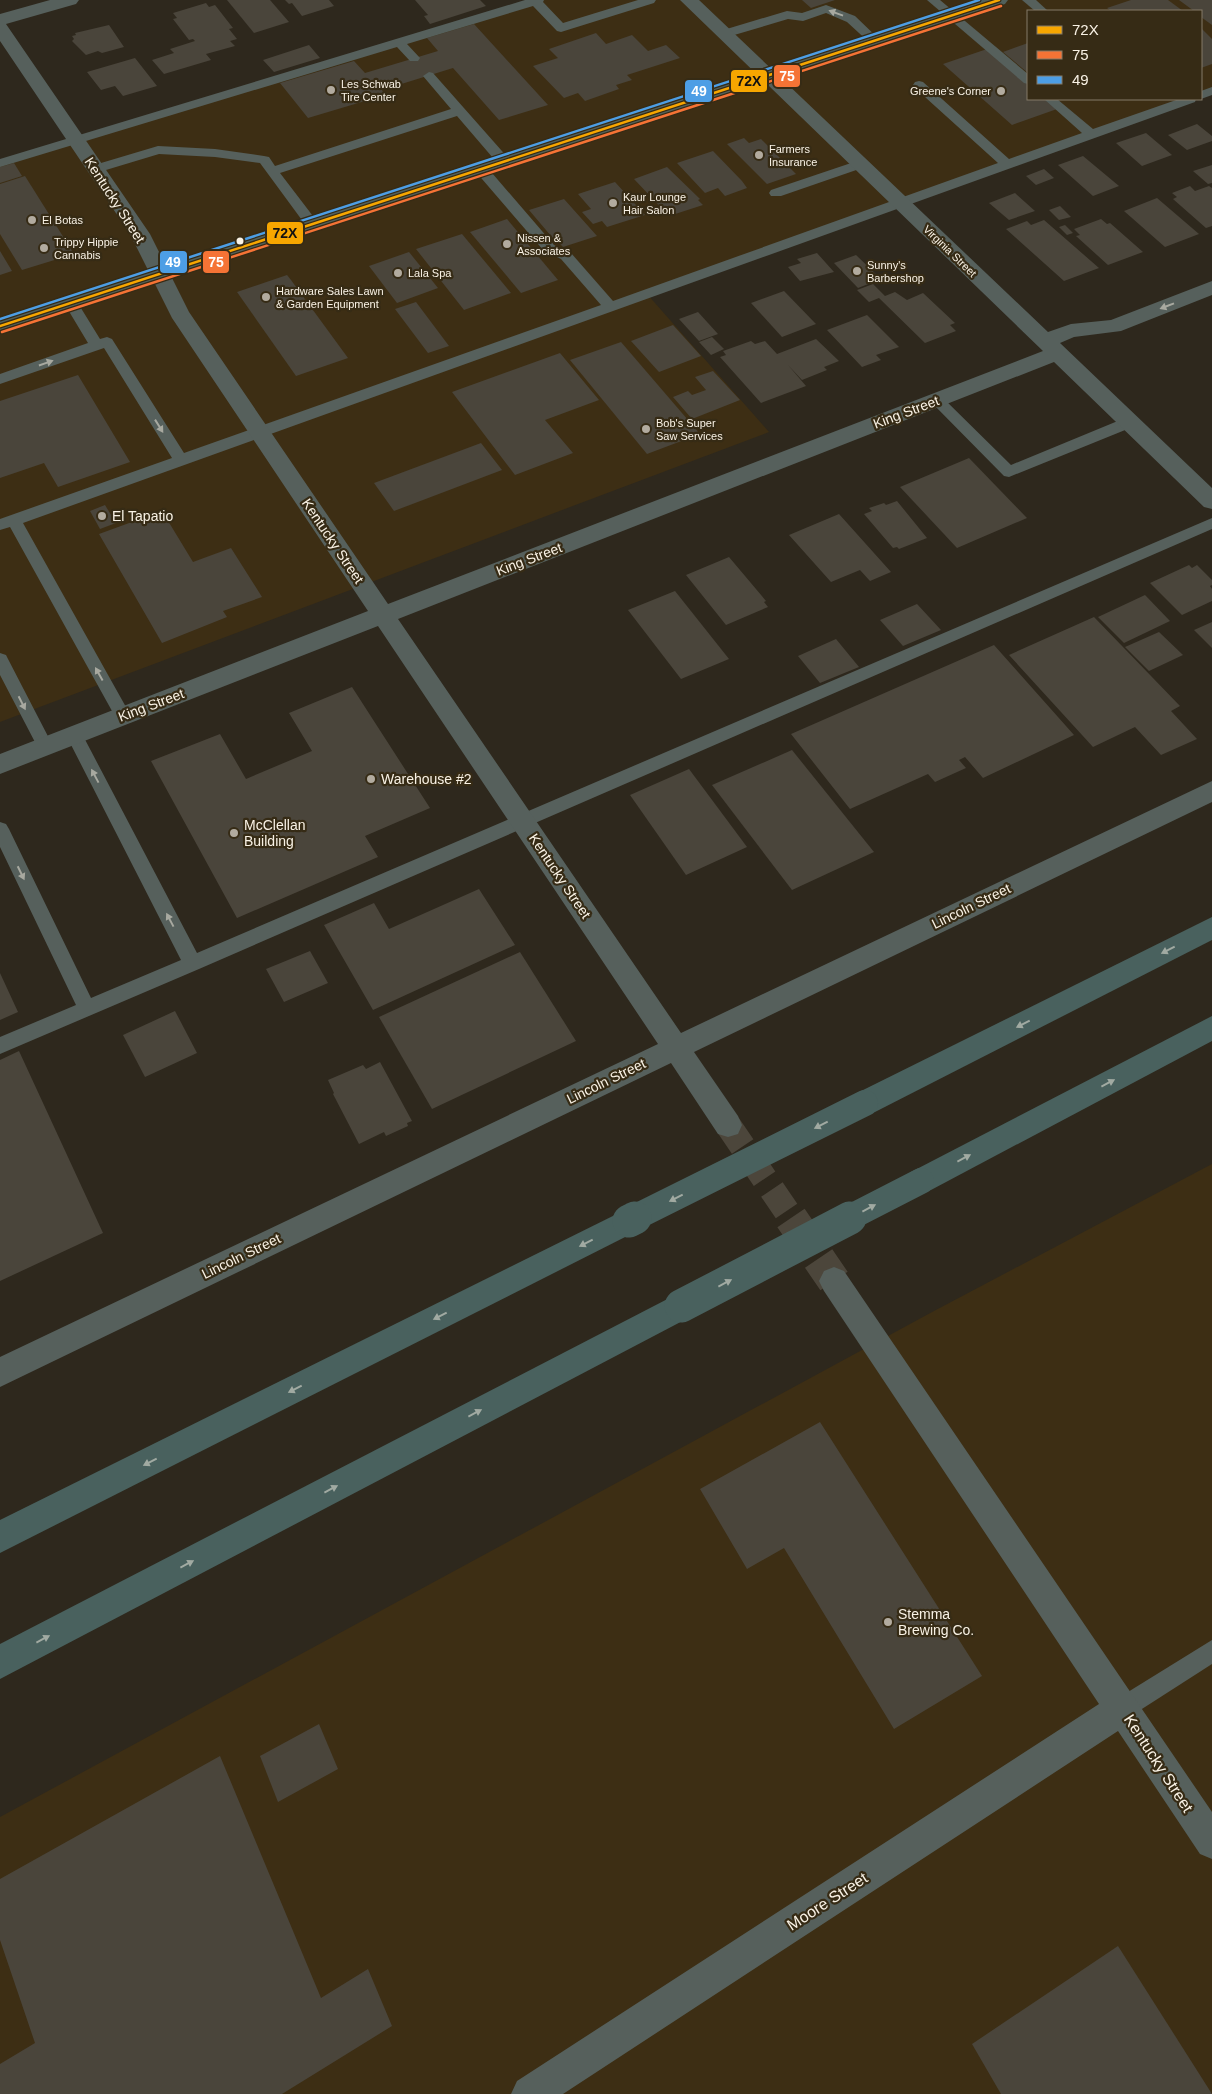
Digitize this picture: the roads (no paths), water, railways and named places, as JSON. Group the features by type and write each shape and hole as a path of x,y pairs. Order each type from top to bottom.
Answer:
{"highway":[{"path":"0,1537 1212,928"},
{"path":"0,1662 1212,1028"}],"main road":[{"path":"0,326 999,0"}],"street":[{"path":"0,20 70,0"},
{"name":"Virginia Street","path":"689,0 1212,501"},
{"name":"Kentucky Street","path":"0,28 140,234 179,313 728,1124"},
{"name":"King Street","path":"0,764 937,400 1051,347 1071,331 1114,326 1212,288"},
{"name":"Lincoln Street","path":"0,1372 1212,791"},
{"name":"Kentucky Street","path":"834,1281 1212,1842"},
{"name":"Moore Street","path":"530,2094 1123,1708"}],"lane":[{"path":"0,163 536,0 561,28 650,0"},
{"path":"933,0 1027,79"},
{"path":"1028,0 1041,10"},
{"path":"724,34 787,15 803,17 826,9 851,18 875,40"},
{"path":"399,42 414,58"},
{"path":"429,76 504,162"},
{"path":"919,85 1007,164"},
{"path":"1051,100 1092,134"},
{"path":"1150,100 1162,109"},
{"path":"123,716 7,523 1187,100"},
{"path":"272,171 460,111"},
{"path":"96,169 158,150 215,152 264,160 312,224"},
{"path":"776,193 860,164"},
{"path":"481,169 549,248 566,256 611,306"},
{"path":"71,303 97,346"},
{"path":"0,379 107,342 181,460"},
{"path":"937,400 1009,472 1130,422"},
{"path":"0,1046 1212,523"},
{"path":"0,659 45,746"},
{"path":"74,735 193,964"},
{"path":"0,829 87,1009"},
{"path":"1123,1708 1212,1652"}],"tunnel":[{"path":"728,1125 792,1219"},
{"path":"791,1218 834,1281"}],"place":[{"name":"Les Schwab Tire Center","path":"331,90"},
{"name":"Greene's Corner","path":"1001,91"},
{"name":"Farmers Insurance","path":"759,155"},
{"name":"Kaur Lounge Hair Salon","path":"613,203"},
{"name":"El Botas","path":"32,220"},
{"name":"Nissen & Associates","path":"507,244"},
{"name":"Trippy Hippie Cannabis","path":"44,248"},
{"name":"Sunny's Barbershop","path":"857,271"},
{"name":"Lala Spa","path":"398,273"},
{"name":"Hardware Sales Lawn & Garden Equipment","path":"266,297"},
{"name":"Bob's Super Saw Services","path":"646,429"},
{"name":"El Tapatio","path":"102,516"},
{"name":"Warehouse #2","path":"371,779"},
{"name":"McClellan Building","path":"234,833"},
{"name":"Stemma Brewing Co.","path":"888,1622"}]}
